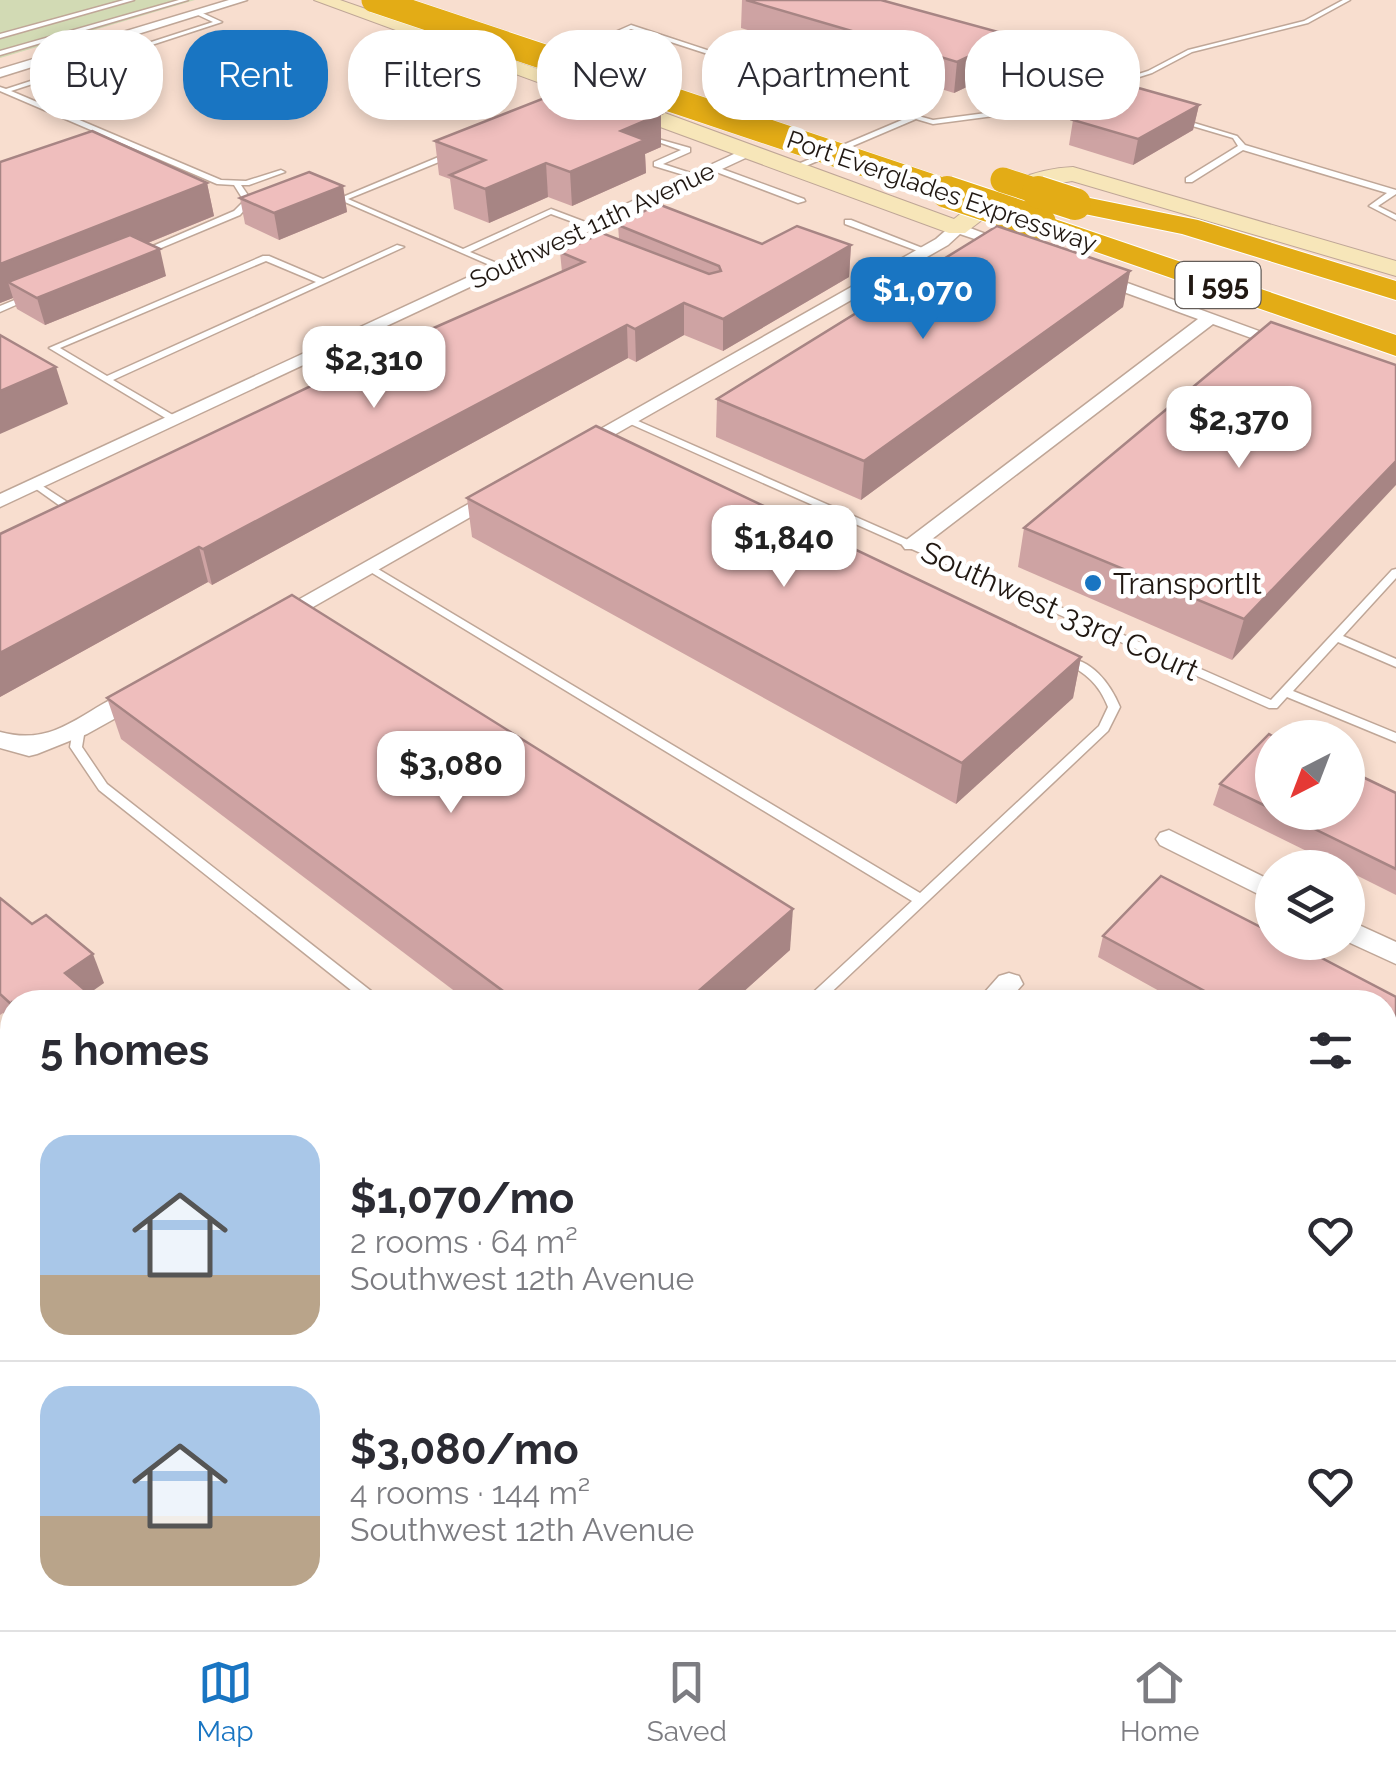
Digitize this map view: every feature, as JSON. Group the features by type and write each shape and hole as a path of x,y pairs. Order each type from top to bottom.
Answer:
{"highway":[{"name":"Port Everglades Expressway","path":"374,0 1034,238 1396,346"},
{"name":"Port Everglades Expressway","path":"838,124 911,149"},
{"name":"Port Everglades Expressway","path":"984,174 1396,311"},
{"path":"1075,204 1188,226 1396,291"}],"street":[{"path":"0,73 241,0"},
{"path":"322,0 958,228 1034,238"},
{"name":"Southwest 11th Avenue","path":"0,501 501,268 571,243 592,226 749,151"},
{"path":"552,463 610,439 628,420 926,251 978,209 1048,176 1074,174 1110,183 1396,269"},
{"path":"1082,272 1303,350"},
{"path":"912,545 1211,317"},
{"path":"266,624 518,482"},
{"path":"0,740 29,748 79,729 164,681"},
{"path":"1169,840 1255,883"},
{"path":"1365,938 1396,954"}],"lane":[{"path":"0,36 131,0"},
{"path":"0,53 185,0"},
{"path":"1140,75 1190,51 1306,22 1347,0"},
{"path":"3,90 219,22 198,13"},
{"path":"529,72 631,27 702,50"},
{"path":"3,90 208,178 237,184 281,172"},
{"path":"923,120 965,118"},
{"path":"794,168 908,120"},
{"path":"1180,120 1235,137 1242,147 1393,192 1373,206 1396,218"},
{"path":"632,131 688,150 657,164 694,178"},
{"path":"1189,180 1242,147"},
{"path":"462,149 342,199 501,268"},
{"path":"714,168 800,201"},
{"path":"127,260 236,213 248,201 237,184"},
{"path":"464,252 551,211 592,226"},
{"path":"848,222 926,251"},
{"path":"107,379 400,247"},
{"path":"175,420 53,348 266,258 323,282"},
{"path":"0,309 42,292"},
{"path":"366,330 407,350"},
{"path":"390,358 421,343"},
{"name":"Southwest 33rd Court","path":"628,420 1273,705 1285,692"},
{"path":"35,484 74,511"},
{"path":"59,518 90,504"},
{"path":"368,566 919,899"},
{"path":"1396,572 1285,692 1396,738"},
{"path":"1336,637 1396,663"},
{"path":"824,990 1104,728 1114,707 1106,686 1090,670 1055,653"},
{"path":"79,729 76,747 103,787 360,990"}],"green space":[{"path":"0,0 195,0 94,30 30,30 30,49 0,58"}],"building":[{"path":"746,0 881,0 991,30 965,30 965,58 957,62 945,58 945,30 849,30"},
{"path":"1140,88 1199,105 1138,139 1073,120 1140,120"},
{"path":"537,101 537,120 647,120 621,131 645,140 570,172 546,163 485,189 450,175 485,160 435,141 488,120 517,120 517,109"},
{"path":"92,131 207,183 0,264 0,162"},
{"path":"309,172 343,186 274,213 240,198"},
{"path":"658,204 762,244 797,226 851,245 723,319 684,303 635,329 627,325 0,653 0,534 420,334 584,262 560,252 602,233 709,274 721,271 719,266 618,225"},
{"path":"997,226 1130,271 864,461 717,399"},
{"path":"130,235 160,249 37,298 8,282"},
{"path":"1271,322 1396,365 1396,461 1244,619 1024,528"},
{"path":"0,335 56,367 0,391"},
{"path":"596,426 1081,657 962,763 467,498"},
{"path":"292,595 793,909 700,990 502,990 107,698"},
{"path":"1255,748 1255,801 1220,784"},
{"path":"1365,778 1396,793 1396,869 1365,854 1365,850 1317,830 1365,830"},
{"path":"1161,876 1255,924 1255,960 1325,960 1383,990 1203,990 1103,936"},
{"path":"0,898 32,924 46,915 93,954 65,973 85,990 0,990"}],"place":[{"name":"TransportIt","path":"1093,583"}]}
